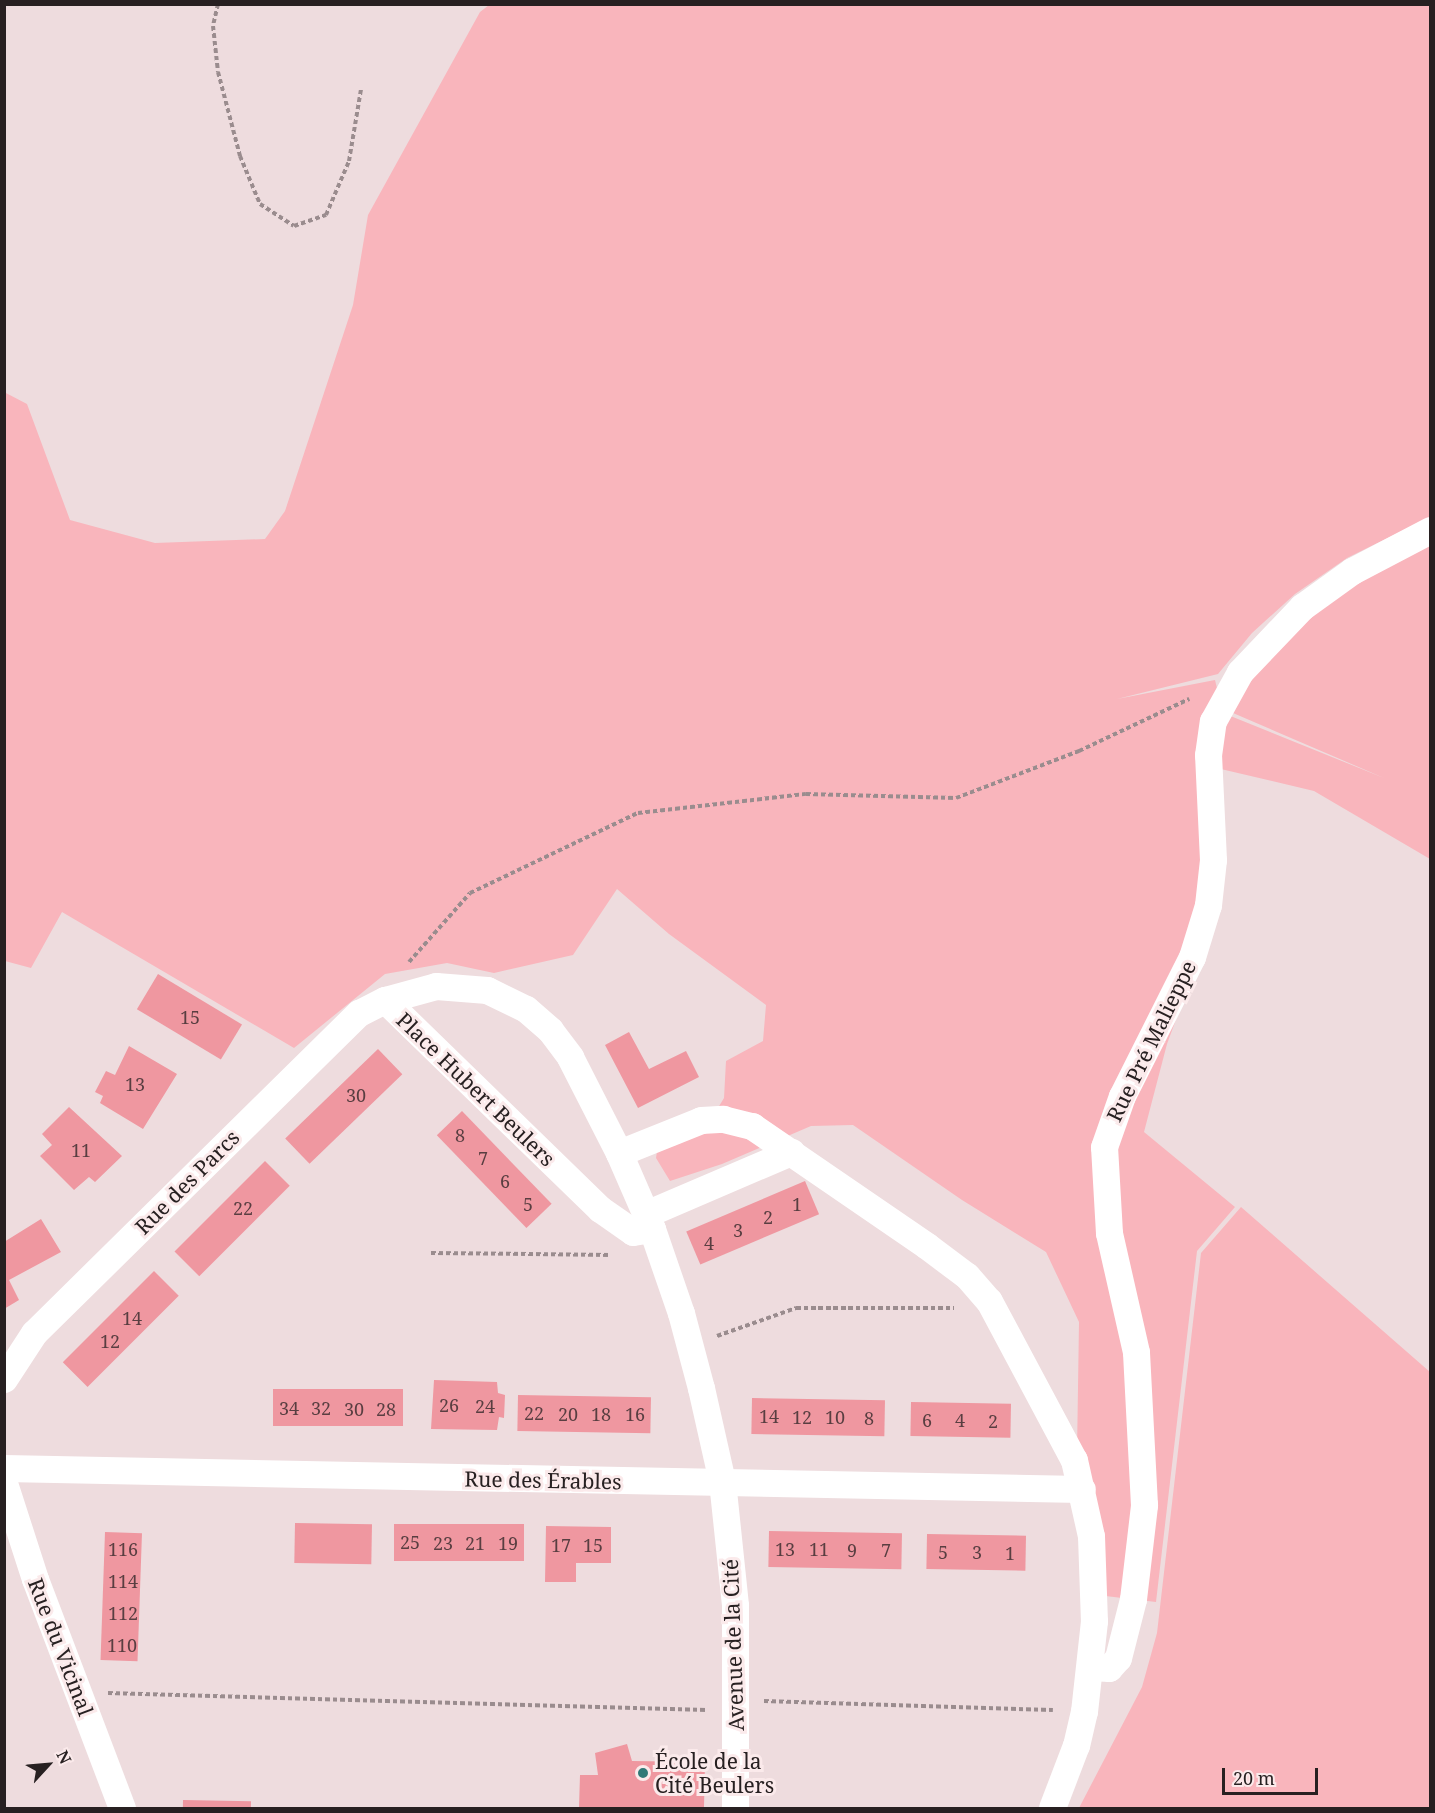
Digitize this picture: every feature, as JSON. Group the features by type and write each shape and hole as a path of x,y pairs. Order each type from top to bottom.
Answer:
{"street":[{"name":"Rue Pré Malieppe","path":"1090,1667 1109,1668 1118,1658 1133,1599 1144,1505 1141,1398 1136,1352 1108,1222 1104,1147 1122,1096 1192,957 1208,905 1213,860 1208,755 1213,721 1228,688 1253,654 1302,607 1352,571 1431,530"},
{"name":"Place Hubert Beulers","path":"384,1000 436,986 466,986 487,990 526,1009 550,1030 570,1057 619,1153 690,1346 722,1481"},
{"name":"Place Hubert Beulers","path":"384,1000 600,1209 644,1225"},
{"name":"Rue des Parcs","path":"4,1379 14,1360 43,1324 359,1013 384,1000"},
{"path":"619,1153 682,1125 723,1119 752,1126 967,1276 993,1308 1061,1431 1082,1489 1095,1577 1090,1667 1084,1711 1076,1745 1052,1809"},
{"path":"644,1225 791,1152"},
{"name":"Rue des Érables","path":"4,1468 1082,1489"},
{"name":"Avenue de la Cité","path":"722,1481 735,1605 737,1705 735,1809"},
{"name":"Rue du Vicinal","path":"4,1483 122,1809"}],"path":[{"path":"218,4 213,26 219,72 240,156 260,204 294,226 326,215 349,161 361,90"},
{"path":"401,970 470,892 638,813 806,794 956,798 1079,751 1199,694"},
{"path":"431,1253 611,1255 623,1249 644,1225"},
{"path":"690,1346 796,1308 993,1308"},
{"path":"78,1692 1084,1711"}],"shaded area":[{"path":"489,5 1430,5 1430,517 1347,558 1295,594 1252,633 1218,674 1117,699 1215,680 1223,713 1384,778 1226,710 1278,643 1377,562 1430,539 1430,859 1314,791 1208,766 1198,960 1167,1044 1144,1132 1235,1207 1197,1251 1156,1602 1097,1595 1077,1452 1079,1322 1046,1252 962,1200 853,1125 811,1126 722,1164 670,1181 656,1158 658,1145 707,1126 724,1098 726,1061 763,1041 766,1005 669,934 617,889 573,955 494,973 447,963 385,974 294,1048 62,912 31,968 5,961 4,392 27,404 70,520 155,543 265,539 285,511 353,305 368,215 480,12"},
{"path":"1241,1207 1430,1372 1430,1808 1079,1808 1142,1687 1157,1633 1201,1253"}],"building":[{"path":"158,974 242,1024 221,1060 137,1009"},
{"path":"629,1032 649,1069 686,1051 699,1077 638,1108 605,1045"},
{"path":"129,1046 177,1074 143,1129 100,1103 103,1096 95,1092 106,1071 115,1075"},
{"path":"378,1049 402,1074 310,1164 285,1139"},
{"path":"69,1107 122,1156 95,1182 89,1177 74,1190 40,1156 52,1145 42,1134"},
{"path":"462,1111 552,1204 526,1228 437,1135"},
{"path":"265,1161 290,1186 199,1276 174,1252"},
{"path":"805,1181 819,1214 700,1265 686,1231"},
{"path":"41,1219 61,1252 9,1280 19,1300 4,1309 4,1242"},
{"path":"154,1271 179,1296 88,1387 63,1362"},
{"path":"434,1380 497,1382 498,1393 505,1395 504,1418 499,1417 497,1430 431,1429"},
{"path":"273,1389 403,1389 403,1426 273,1426"},
{"path":"518,1395 651,1397 650,1433 517,1431"},
{"path":"752,1398 885,1400 884,1436 751,1434"},
{"path":"911,1402 1011,1404 1010,1438 910,1436"},
{"path":"295,1523 372,1524 371,1564 294,1563"},
{"path":"394,1524 524,1524 524,1561 394,1561"},
{"path":"546,1526 611,1527 611,1563 576,1563 576,1582 545,1582"},
{"path":"769,1531 902,1533 901,1569 768,1567"},
{"path":"105,1532 142,1533 138,1661 101,1660"},
{"path":"927,1534 1026,1536 1025,1571 926,1569"},
{"path":"627,1744 632,1761 705,1762 704,1807 579,1808 580,1775 598,1775 595,1753"},
{"path":"183,1800 251,1801 251,1808 183,1808"}],"place":[{"name":"École de la Cité Beulers","path":"643,1773"}]}
